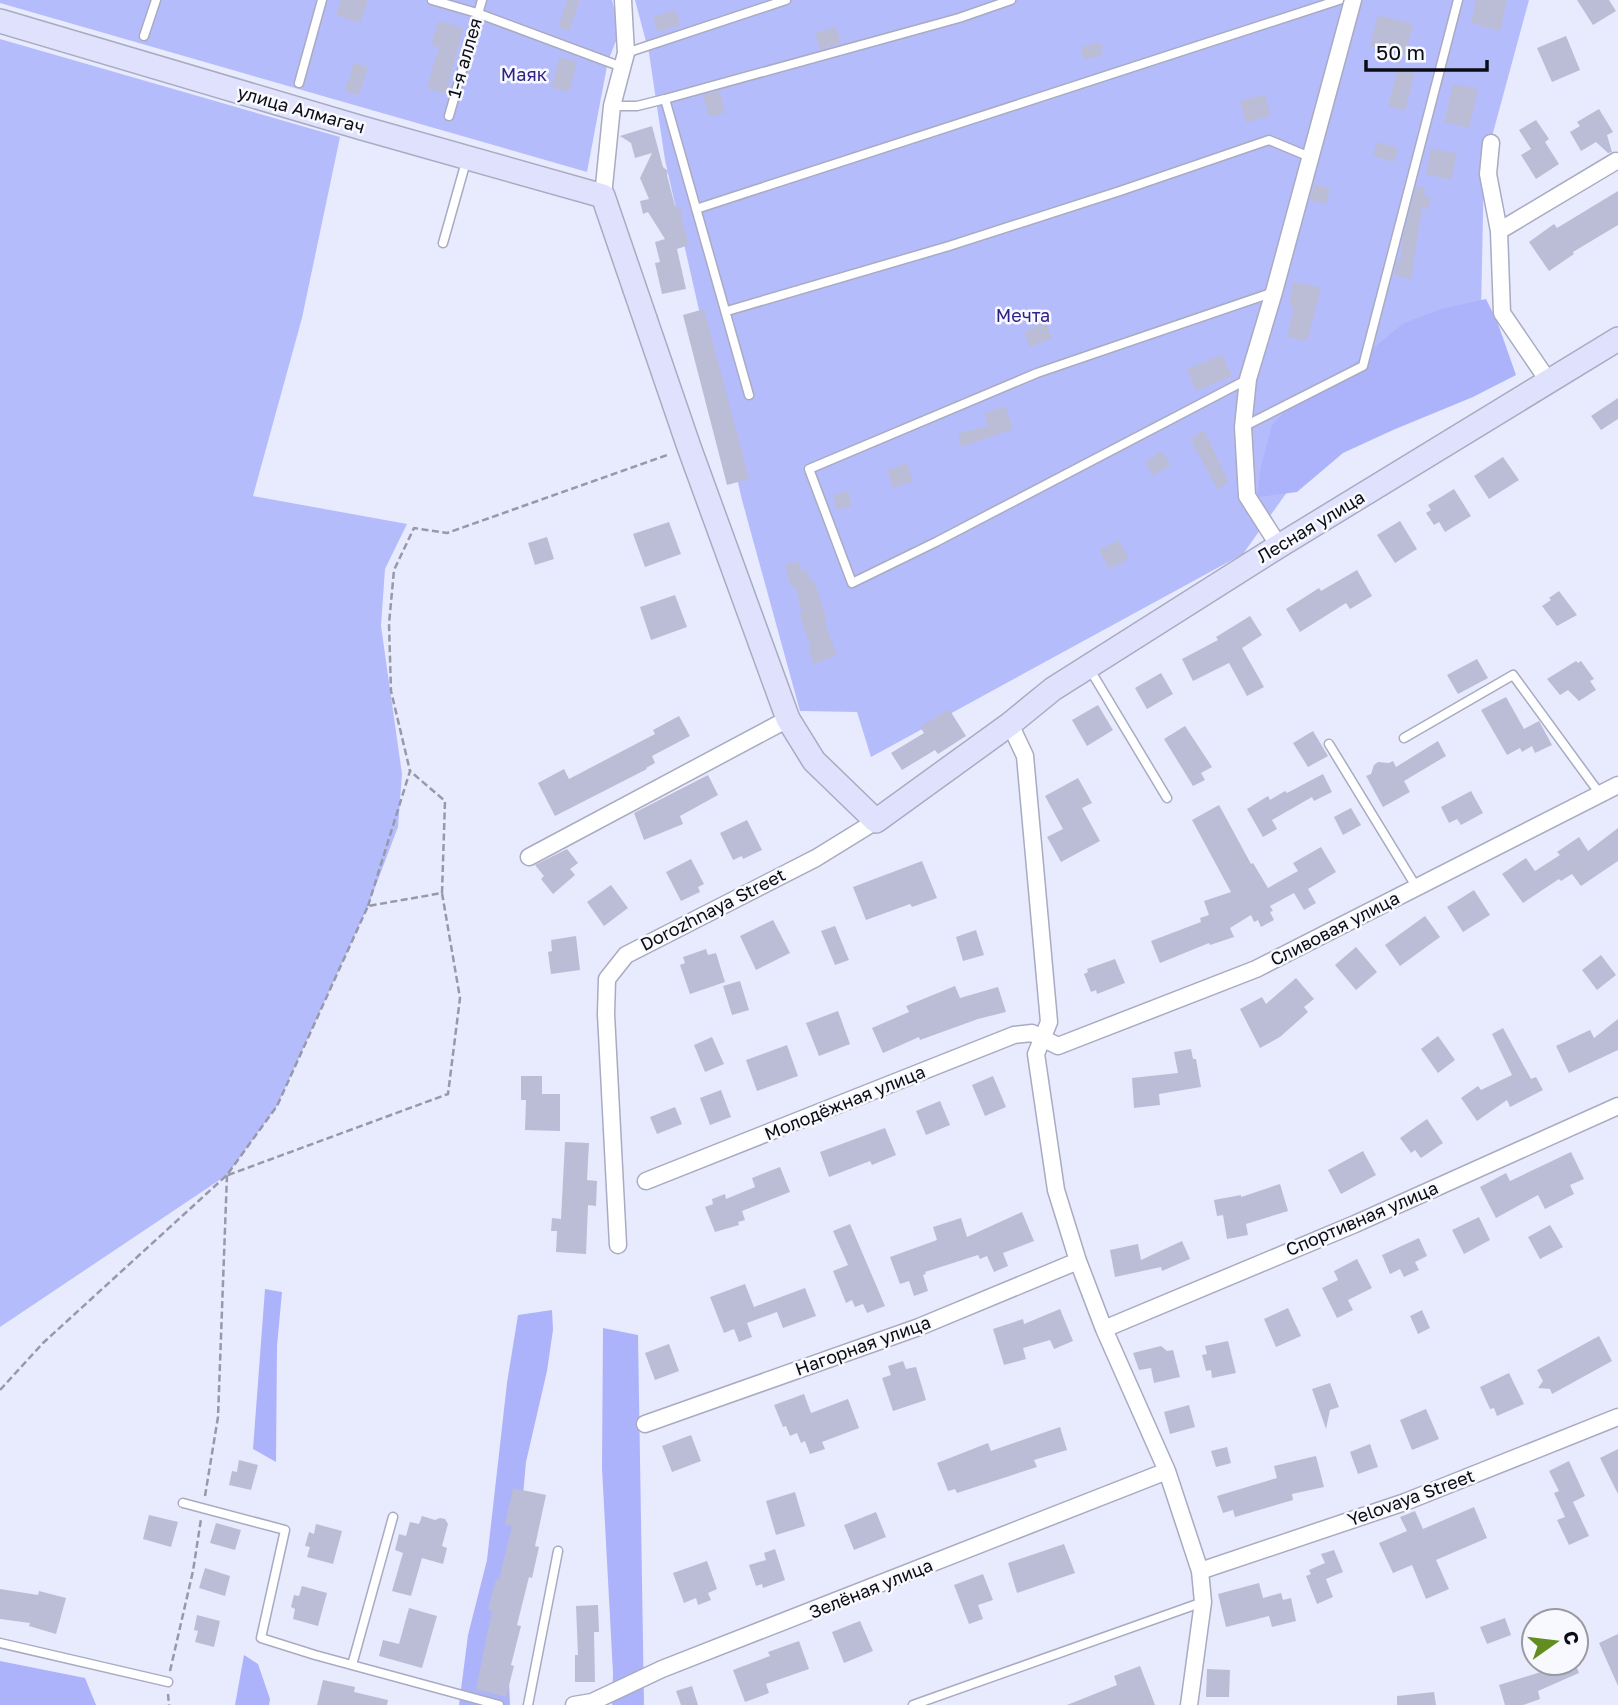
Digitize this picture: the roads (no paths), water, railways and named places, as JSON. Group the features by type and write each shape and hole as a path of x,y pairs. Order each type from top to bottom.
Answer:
{"street":[{"path":"623,0 624,60 611,106 603,196 689,447 788,719 814,761 876,821"},
{"path":"1279,546 1247,496 1243,427 1248,379 1353,0"},
{"name":"улица Алмагач","path":"0,21 603,196"},
{"path":"1491,143 1488,174 1499,230 1502,313 1549,382"},
{"path":"1499,230 1616,161"},
{"name":"Лесная улица","path":"876,821 1088,666 1618,339"},
{"path":"529,857 788,719"},
{"path":"1010,724 1024,756 1049,1022 1037,1054 1056,1190 1078,1261 1104,1329 1167,1471 1200,1571 1203,1602 1189,1705"},
{"name":"Сливовая улица","path":"1043,1039 1058,1046 1256,969 1618,785"},
{"name":"Dorozhnaya Street","path":"618,1245 606,1014 607,979 625,955 816,858 876,821"},
{"name":"Молодёжная улица","path":"646,1181 1014,1035 1032,1033 1043,1039"},
{"name":"Спортивная улица","path":"1104,1329 1355,1224 1618,1106"},
{"name":"Нагорная улица","path":"646,1424 919,1327 1078,1261"},
{"name":"Yelovaya Street","path":"1200,1571 1405,1502 1618,1417"},
{"name":"Зелёная улица","path":"574,1705 592,1702 662,1669 1167,1471"}],"lane":[{"path":"144,36 156,0"},
{"path":"299,83 323,0"},
{"path":"432,0 624,60 786,0"},
{"name":"1-я аллея","path":"449,116 482,0"},
{"path":"611,106 637,106 666,99 959,18 1011,0"},
{"path":"696,209 1339,0"},
{"path":"1243,427 1363,366 1458,0"},
{"path":"666,99 749,395"},
{"path":"727,311 949,246 1269,140 1311,157"},
{"path":"443,243 467,157"},
{"path":"1248,379 852,583 809,469 1037,373 1274,292"},
{"path":"1088,666 1167,797"},
{"path":"1404,738 1513,674 1601,794"},
{"path":"1329,744 1417,888"},
{"path":"183,1503 285,1530 261,1639 499,1705"},
{"path":"352,1665 393,1517"},
{"path":"528,1705 558,1550"},
{"path":"913,1705 1203,1602"},
{"path":"0,1643 168,1682"}],"park label":[{"name":"Маяк","path":"524,75"},
{"name":"Мечта","path":"1023,316"}]}
